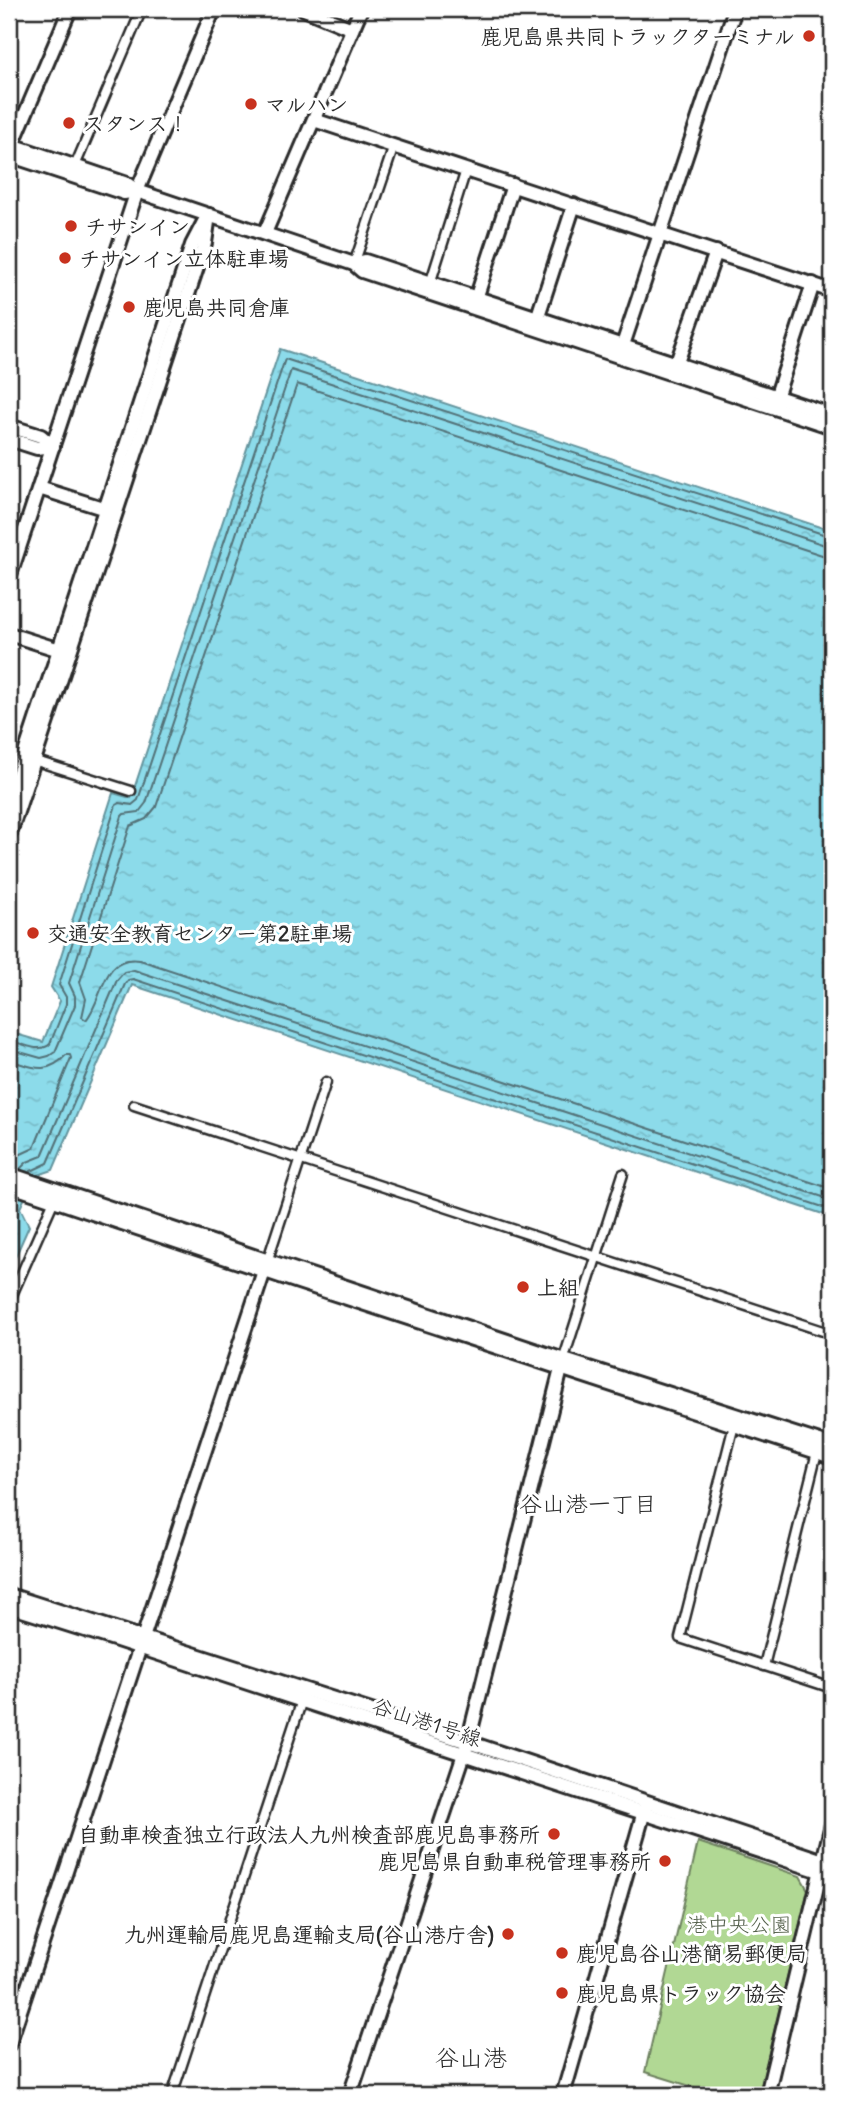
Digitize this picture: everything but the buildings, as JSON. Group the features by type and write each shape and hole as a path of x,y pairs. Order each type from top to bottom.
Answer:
{"street":[{"path":"9,149 70,9"},
{"path":"75,166 142,9"},
{"path":"9,578 136,191 214,9"},
{"path":"304,9 352,29"},
{"path":"265,233 361,9"},
{"path":"621,351 735,9"},
{"path":"314,120 832,291"},
{"path":"354,264 394,146"},
{"path":"9,149 75,166 127,184 136,191 354,264 362,271 428,288 774,402 832,427"},
{"path":"9,149 124,193 136,191"},
{"path":"428,288 466,170"},
{"path":"475,303 513,186"},
{"path":"536,323 574,205"},
{"path":"9,836 29,759 111,511 192,245 209,215"},
{"path":"675,369 716,252"},
{"path":"774,402 813,284"},
{"path":"774,402 832,415"},
{"path":"9,426 41,436 53,446"},
{"path":"9,439 37,448 53,446"},
{"path":"39,488 111,511"},
{"path":"9,634 64,652"},
{"path":"29,759 131,791"},
{"path":"9,802 29,759"},
{"path":"9,2044 326,1082"},
{"path":"134,1105 832,1334"},
{"path":"9,1174 42,1190 832,1457"},
{"path":"350,2095 466,1748 563,1364 623,1174"},
{"path":"9,1185 42,1190 54,1200 266,1265"},
{"path":"9,1302 54,1200"},
{"path":"563,1364 832,1446"},
{"path":"734,1425 680,1638 832,1688"},
{"path":"764,1666 817,1452"},
{"name":"谷山港1号線","path":"9,1595 303,1696 828,1868"},
{"name":"谷山港1号線","path":"9,1606 142,1642"},
{"path":"172,2095 303,1696"},
{"path":"563,2095 645,1808"},
{"path":"767,2095 828,1868 832,1824"}],"green space":[{"name":"港中央公園","path":"698,1842 800,1876 808,1890 759,2095 719,2095 645,2072"}],"water":[{"path":"280,349 832,531 832,1217 132,985 53,1170 35,1176 20,1208 29,1226 9,1271 9,1032 43,1042 60,1001 51,987 113,793 131,798"}],"place":[{"name":"鹿児島県共同トラックターミナル","path":"809,36"},
{"name":"マルハン","path":"251,104"},
{"name":"スタンス！","path":"69,123"},
{"name":"チサンイン","path":"71,226"},
{"name":"チサンイン立体駐車場","path":"65,258"},
{"name":"鹿児島共同倉庫","path":"129,307"},
{"name":"交通安全教育センター第2駐車場","path":"33,933"},
{"name":"上組","path":"523,1287"},
{"name":"自動車検査独立行政法人九州検査部鹿児島事務所","path":"554,1834"},
{"name":"鹿児島県自動車税管理事務所","path":"665,1861"},
{"name":"九州運輸局鹿児島運輸支局(谷山港庁舎)","path":"508,1934"},
{"name":"鹿児島谷山港簡易郵便局","path":"562,1953"},
{"name":"鹿児島県トラック協会","path":"562,1993"}],"district":[{"name":"谷山港一丁目","path":"588,1503"},
{"name":"谷山港","path":"471,2057"}]}
